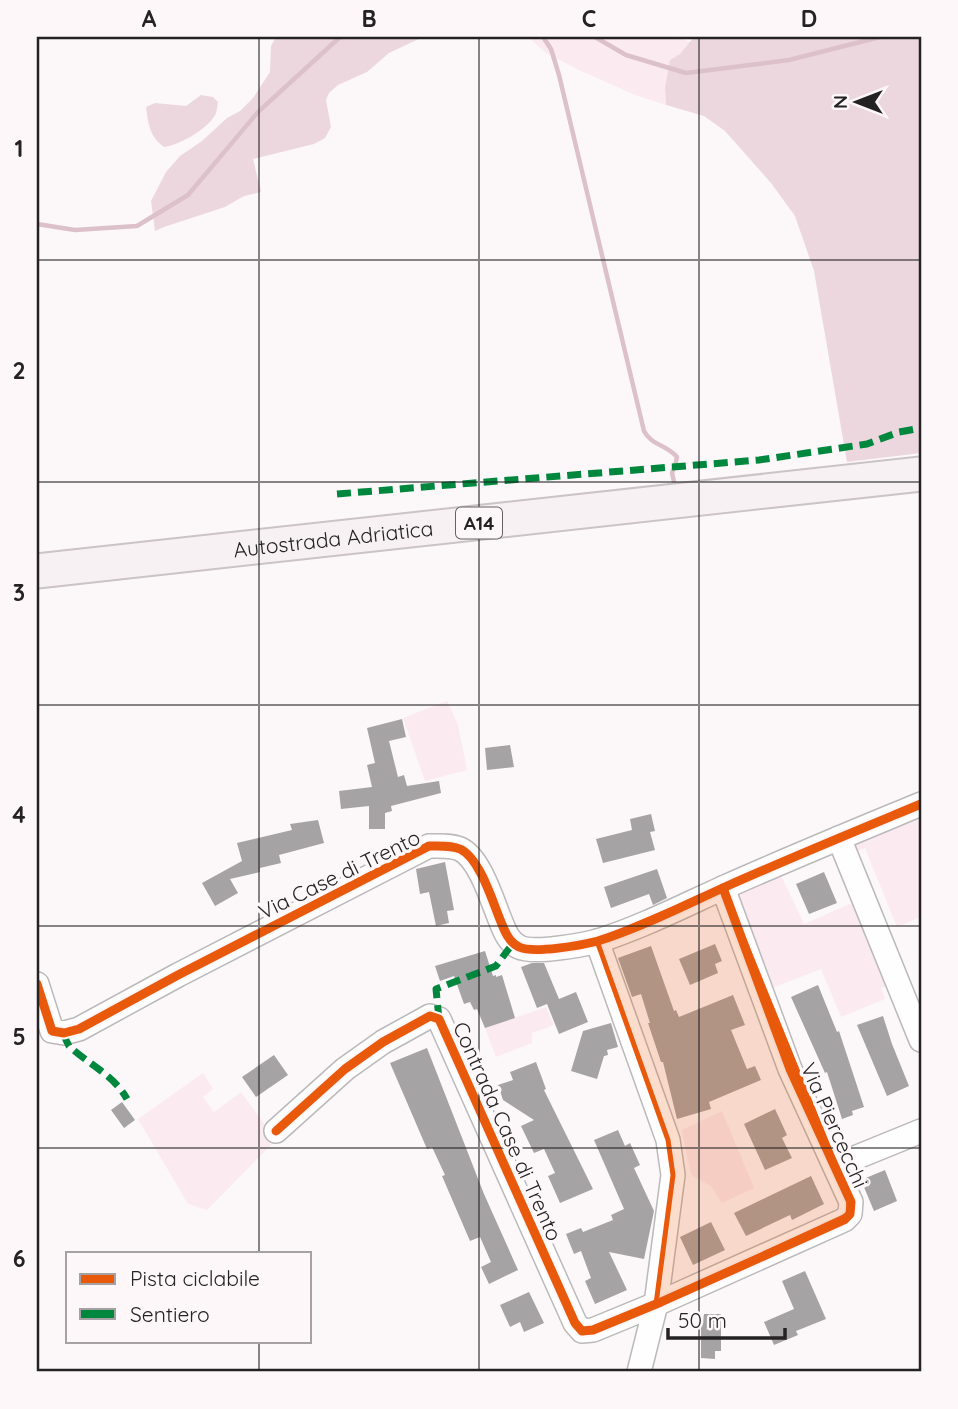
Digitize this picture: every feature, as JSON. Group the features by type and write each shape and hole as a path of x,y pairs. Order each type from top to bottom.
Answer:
{"highway":[{"name":"Autostrada Adriatica","path":"37,571 921,474"},
{"name":"Autostrada Adriatica","path":"37,593 921,496"}],"street":[{"name":"Via Case di Trento","path":"37,984 52,1031 64,1033 79,1029 429,846 452,846 466,853 478,869 505,932 519,947 534,950 597,941 921,804"},
{"path":"839,838 921,1040"},
{"name":"Via Piercecchi","path":"656,1304 844,1220 850,1214 850,1202 790,1069 723,888"},
{"path":"597,941 668,1140 673,1175 656,1304 639,1372"},
{"name":"Contrada Case di Trento","path":"276,1131 345,1069 383,1042 430,1016 439,1018 575,1323 582,1331 593,1330 656,1304"},
{"name":"Via Piercecchi","path":"835,1166 921,1131"}],"highlighted area":[{"path":"723,888 848,1195 850,1214 656,1304 673,1175 668,1140 597,941"}],"shaded area":[{"path":"276,37 423,37 389,53 367,72 338,85 329,93 326,100 331,127 325,138 314,144 253,159 261,192 244,196 225,207 155,231 151,201 166,172 180,156 253,98 270,72 271,46"},
{"path":"528,37 676,37 691,42 680,54 665,88 666,105 635,95 579,70 546,53"},
{"path":"694,37 921,37 921,453 847,462 814,271 795,216 771,183 725,131 704,116 666,105 665,88 670,60 680,54"},
{"path":"201,95 213,97 218,102 214,116 204,128 191,137 164,147 150,130 146,107 155,103 186,106"},
{"path":"447,701 458,725 467,770 425,781 403,718"},
{"path":"921,812 921,917 897,927 865,848 854,852 848,840"},
{"path":"779,871 804,924 852,903 886,986 881,988 885,999 841,1017 821,969 767,990 729,894"},
{"path":"546,1007 554,1025 532,1033 532,1043 496,1057 485,1028"},
{"path":"203,1073 213,1089 203,1097 214,1112 241,1092 276,1140 207,1210 188,1204 138,1119"},
{"path":"722,1111 754,1188 722,1203 711,1186 694,1177 690,1171 682,1130"}],"building":[{"path":"402,719 406,737 389,741 398,777 404,775 407,786 439,781 441,793 391,806 392,811 385,813 385,829 369,829 369,806 341,809 339,791 372,787 367,765 375,763 367,728"},
{"path":"510,745 514,767 487,770 485,748"},
{"path":"651,814 655,831 650,832 655,850 603,863 596,839 632,830 630,819"},
{"path":"318,820 324,843 279,855 281,863 260,868 260,872 230,879 238,893 215,906 202,883 242,861 237,843 292,830 290,824"},
{"path":"445,862 454,910 447,911 449,923 436,926 429,892 420,894 416,869"},
{"path":"657,869 667,898 653,905 649,894 611,908 604,887"},
{"path":"824,872 837,903 809,914 796,884"},
{"path":"715,944 722,961 715,964 718,973 690,985 679,959"},
{"path":"651,946 674,1011 676,1010 679,1017 733,995 745,1025 731,1030 747,1069 755,1066 761,1080 709,1102 711,1109 677,1119 663,1062 648,1023 641,994 632,997 618,958"},
{"path":"485,951 493,976 502,975 515,1018 485,1028 477,1009 474,1010 470,1002 464,1004 454,976 440,981 435,966"},
{"path":"544,963 559,999 576,992 588,1022 559,1034 547,1004 537,1008 521,967"},
{"path":"818,985 837,1032 839,1031 864,1107 852,1111 853,1115 842,1119 827,1072 825,1073 791,997"},
{"path":"883,1016 909,1086 887,1096 857,1025"},
{"path":"611,1023 618,1047 607,1050 608,1055 604,1056 597,1079 571,1071 583,1031"},
{"path":"427,1048 484,1194 518,1270 489,1284 481,1267 491,1262 480,1237 470,1241 442,1176 445,1175 432,1147 427,1149 390,1063"},
{"path":"274,1055 288,1075 256,1097 242,1077"},
{"path":"536,1062 546,1089 544,1090 593,1189 560,1203 548,1176 555,1173 544,1149 534,1153 521,1126 534,1120 503,1100 498,1085 513,1080 510,1072"},
{"path":"122,1102 135,1120 124,1128 111,1110"},
{"path":"775,1109 787,1135 782,1138 792,1158 765,1170 744,1124"},
{"path":"618,1130 625,1146 630,1143 640,1165 634,1168 654,1211 644,1259 609,1252 627,1290 595,1304 585,1281 591,1278 581,1251 574,1254 566,1234 581,1228 583,1232 613,1220 611,1215 624,1209 594,1140"},
{"path":"885,1170 897,1201 874,1211 861,1180"},
{"path":"811,1176 824,1204 792,1220 790,1215 746,1236 734,1213"},
{"path":"711,1222 725,1250 693,1265 680,1237"},
{"path":"805,1271 826,1319 796,1331 798,1335 774,1345 764,1322 794,1309 782,1281"},
{"path":"529,1292 544,1323 524,1332 520,1322 510,1327 500,1305"},
{"path":"704,1314 721,1314 721,1351 715,1351 715,1359 701,1358 701,1322"}],"waterway":[{"path":"37,224 75,230 137,226 188,195 258,112 340,37"},
{"path":"543,37 551,49 559,75 644,431 677,457 675,466"},
{"path":"595,37 626,55 686,73 789,60 880,37"},
{"path":"674,467 674,482"}],"marked path":[{"path":"337,494 759,460 867,444 899,432 921,428"},
{"path":"439,1019 436,989 496,966 513,943"},
{"path":"64,1033 69,1046 108,1076 127,1099"}],"cycle path":[{"path":"37,984 52,1031 64,1033 79,1029 429,846 453,847 467,854 480,871 506,933 519,947 546,949 591,943 646,923 921,804"},
{"path":"276,1131 345,1069 383,1042 430,1016 439,1019 575,1323 582,1331 593,1330 661,1302 844,1220 850,1214 851,1202 790,1069 723,888"}]}
